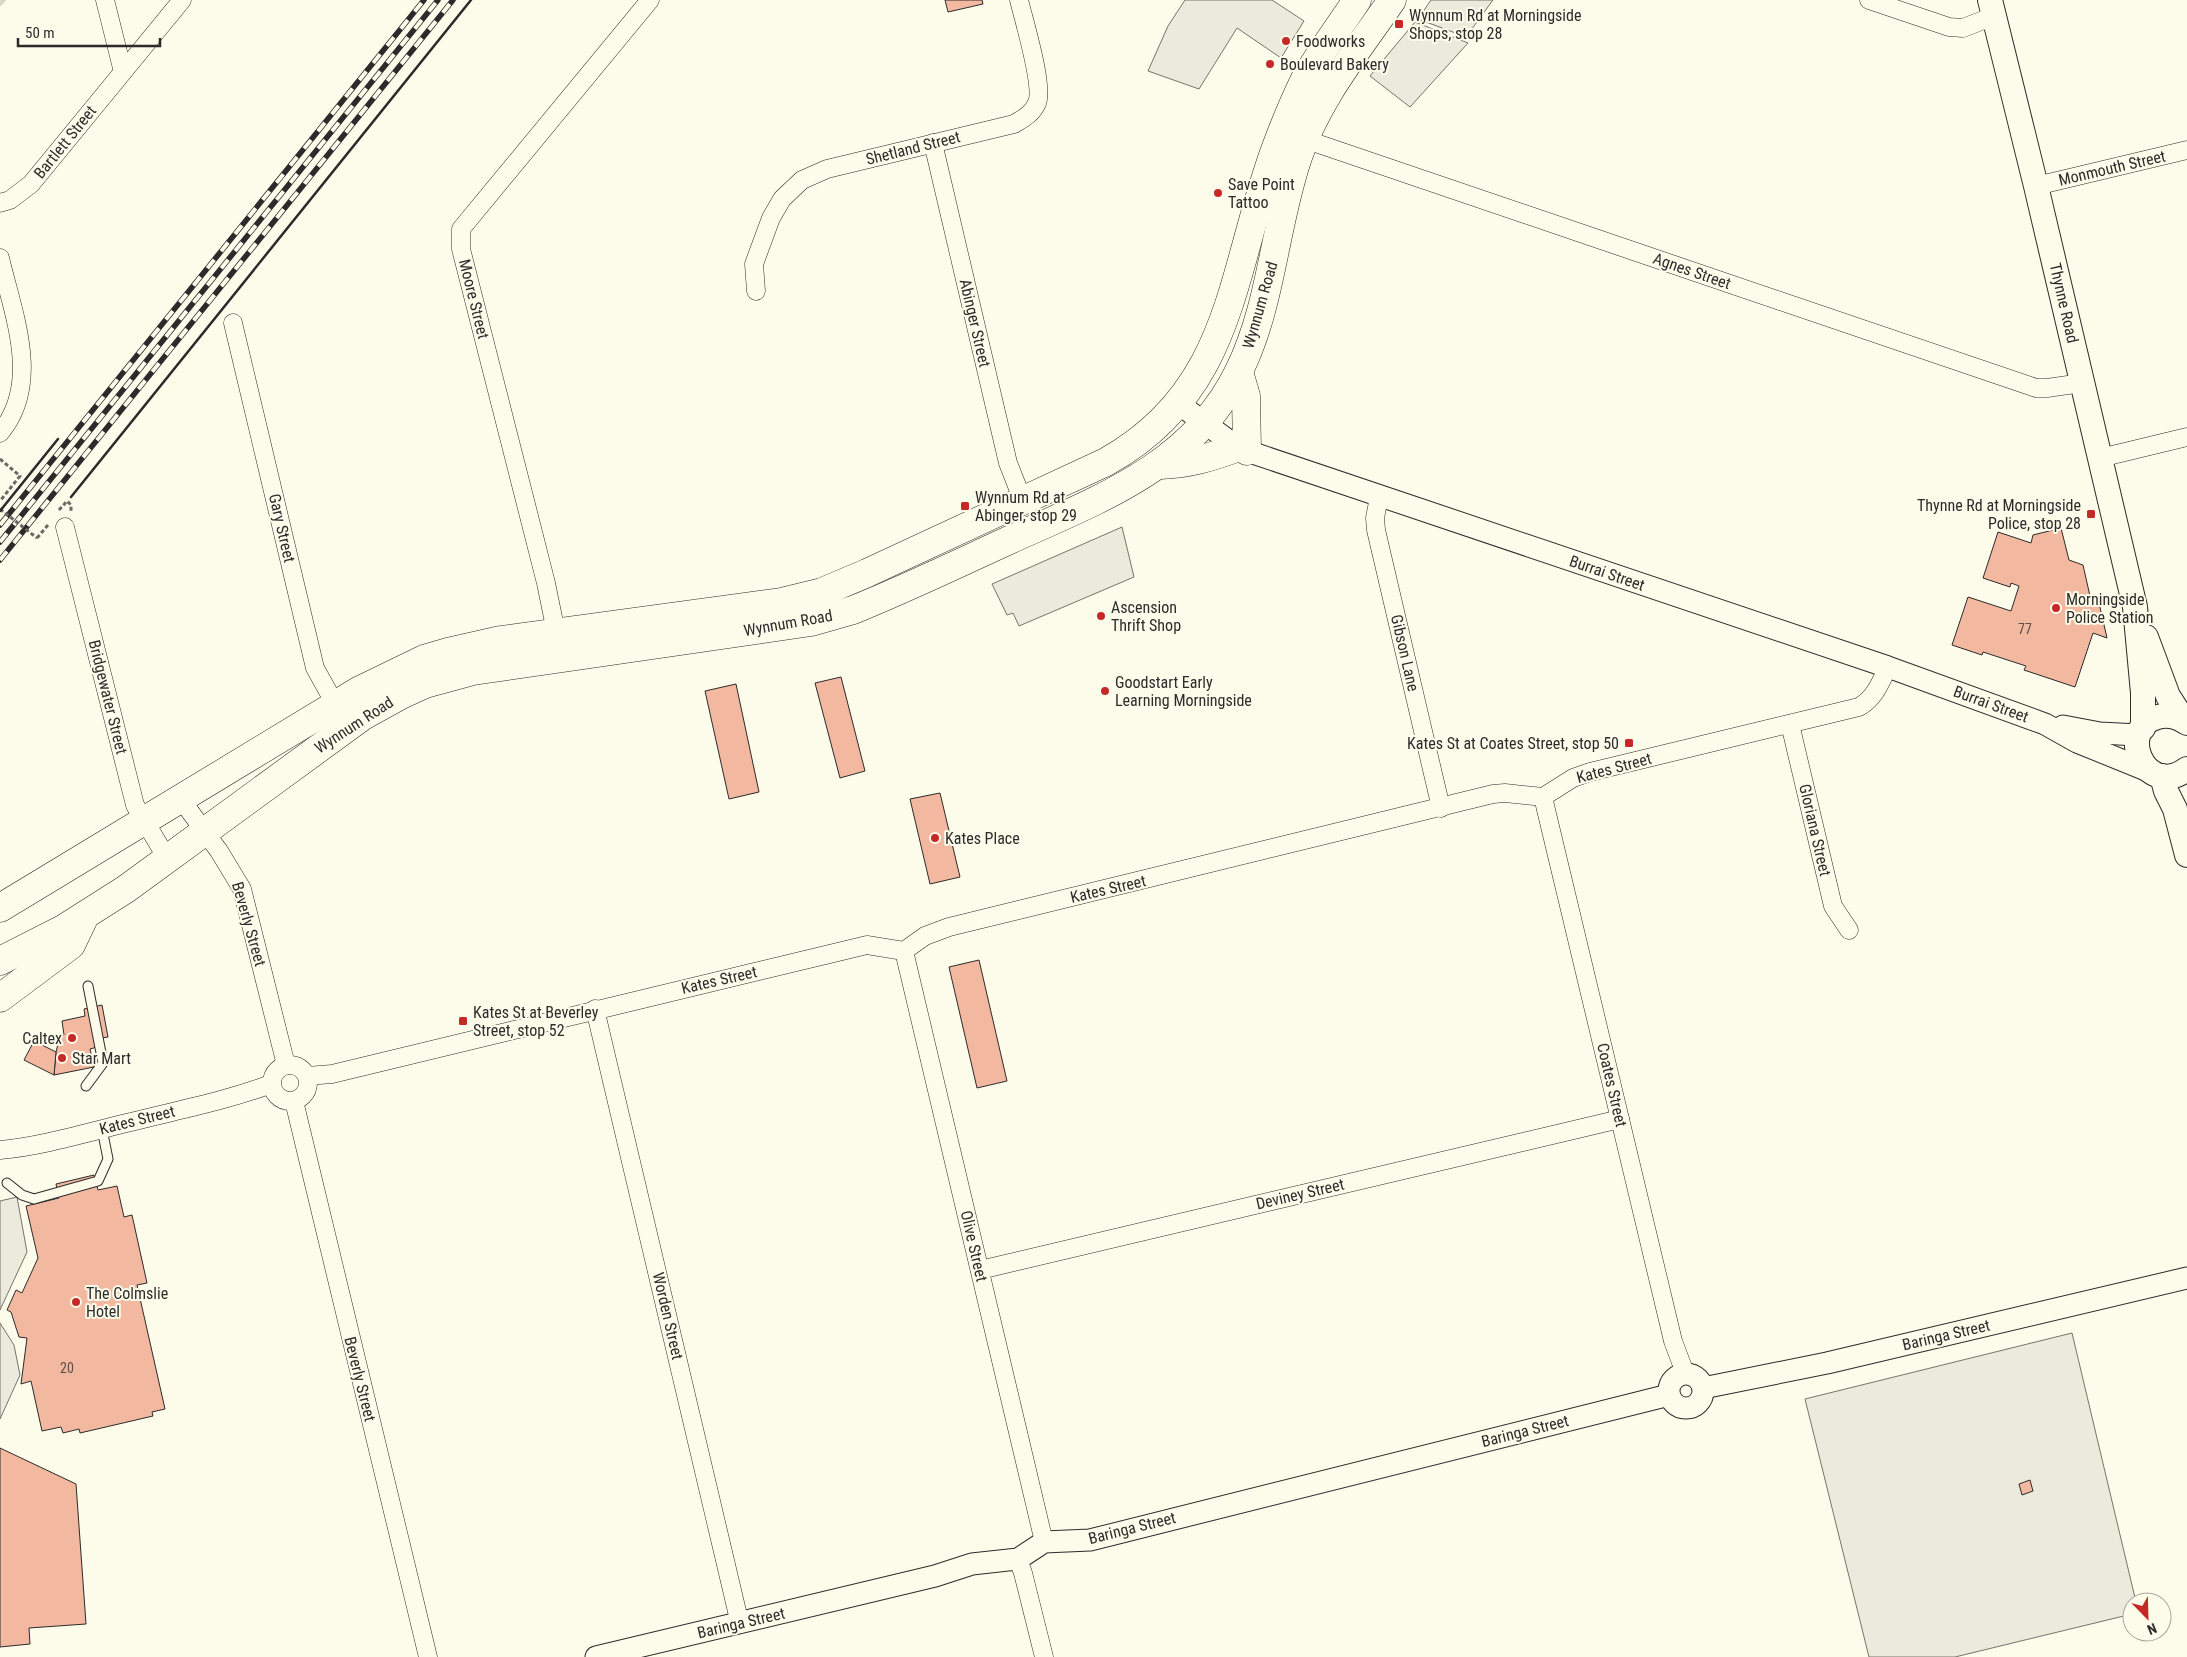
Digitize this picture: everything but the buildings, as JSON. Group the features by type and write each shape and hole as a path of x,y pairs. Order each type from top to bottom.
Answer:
{"main road":[{"name":"Wynnum Road","path":"0,908 180,798 341,716 381,705 426,684 558,645 781,602 822,592 1023,501 1127,450 1153,430 1179,404 1208,360 1219,333 1277,143 1302,86 1357,0"},
{"path":"1319,57 1328,58 1341,51 1375,0"},
{"name":"Wynnum Road","path":"558,645 812,622 853,610 1111,494 1160,465 1174,454 1204,422 1225,397 1239,372 1257,329 1288,194 1304,139 1323,102 1392,0"},
{"name":"Thynne Road","path":"1992,8 2036,186 2134,607 2143,693 2140,731 2136,746 2138,756 2143,765 2156,774"},
{"path":"1160,465 1185,464 1243,449 1246,396 1239,372"},
{"name":"Thynne Road","path":"2134,607 2165,688 2185,722"},
{"name":"Wynnum Road","path":"0,961 84,916 168,860 205,832 341,716"},
{"path":"2140,731 2149,721 2166,716 2185,722"},
{"path":"2156,774 2179,774 2187,771"},
{"path":"2156,774 2175,809 2187,855"},
{"path":"0,998 72,945 84,916"}],"street":[{"path":"105,0 123,72"},
{"name":"Bartlett Street","path":"0,204 10,200 32,184 182,0"},
{"name":"Moore Street","path":"558,645 546,583 462,249 461,229 650,0"},
{"name":"Shetland Street","path":"756,291 754,264 772,218 782,199 802,180 827,169 1014,124 1028,116 1037,102 1038,84 1019,0"},
{"path":"1869,0 1949,27 1963,28 1992,8"},
{"name":"Agnes Street","path":"1304,139 2036,388 2082,383"},
{"name":"Abinger Street","path":"933,143 1008,463 1023,501"},
{"name":"Monmouth Street","path":"2036,186 2187,150"},
{"path":"0,258 23,354 22,383 8,424 0,433"},
{"name":"Gary Street","path":"233,323 315,668 341,716"},
{"name":"Burrai Street","path":"1179,404 1243,449 1379,497 1888,667 2045,724 2077,742 2119,757 2156,774"},
{"path":"2100,458 2187,437"},
{"name":"Gibson Lane","path":"1379,497 1376,530 1441,808"},
{"name":"Bridgewater Street","path":"65,527 135,805 168,860"},
{"name":"Kates Street","path":"307,1076 332,1074 867,945 904,951 925,936 949,927 1499,793 1543,797 1573,778 1590,772 1859,707 1868,702 1877,690 1888,667"},
{"name":"Gloriana Street","path":"1790,724 1833,906 1849,930"},
{"name":"Burrai Street","path":"2045,724 2100,733 2140,731"},
{"name":"Coates Street","path":"1543,797 1673,1341 1685,1373"},
{"name":"Beverly Street","path":"180,798 235,875 242,889 286,1065"},
{"name":"Olive Street","path":"904,951 1044,1542"},
{"name":"Worden Street","path":"596,1009 740,1624"},
{"path":"286,1065 296,1065 307,1076 307,1089 294,1101 282,1099 276,1095 272,1084 277,1070 286,1065"},
{"name":"Kates Street","path":"0,1150 21,1148 102,1129 248,1093 272,1084"},
{"name":"Beverly Street","path":"294,1101 428,1657"},
{"name":"Deviney Street","path":"980,1270 1620,1119"},
{"name":"Baringa Street","path":"1703,1388 1827,1363 2187,1278"},
{"path":"1685,1373 1696,1376 1703,1388 1701,1400 1689,1408 1678,1406 1669,1395 1669,1389 1674,1378 1685,1373"},
{"name":"Baringa Street","path":"596,1657 935,1576 972,1564 1018,1559 1044,1542 1090,1540 1669,1395"},
{"path":"1018,1559 1024,1573 1044,1657"}],"lane":[{"path":"86,1086 102,1063 88,986"},
{"path":"7,1184 22,1195 34,1199 98,1181 108,1159 102,1129"}],"path":[{"path":"0,459 20,476 0,501"},
{"path":"0,509 37,538"}],"shaded area":[{"path":"1185,0 1272,0 1304,21 1281,58 1237,28 1199,89 1148,71 1168,26"},
{"path":"1431,0 1493,0 1466,37 1418,19"},
{"path":"1415,22 1468,43 1410,107 1370,76"},
{"path":"1122,527 1134,577 1019,626 1013,613 1007,615 992,584"},
{"path":"17,1197 27,1252 0,1310 0,1201"},
{"path":"0,1323 14,1345 20,1375 0,1419"},
{"path":"2072,1333 2134,1592 2122,1592 2122,1616 1955,1657 1869,1657 1805,1399"}],"waterway":[{"path":"0,3 3,0"}],"railway":[{"path":"0,525 424,0"},
{"path":"0,542 438,0"},
{"path":"0,560 453,0"}],"wall":[{"path":"71,497 471,0"},
{"path":"0,511 58,439"}],"place":[{"name":"Wynnum Rd at Morningside Shops, stop 28","path":"1399,24"},
{"name":"Foodworks","path":"1286,41"},
{"name":"Boulevard Bakery","path":"1270,64"},
{"name":"Save Point Tattoo","path":"1218,193"},
{"name":"Wynnum Rd at Abinger, stop 29","path":"965,506"},
{"name":"Thynne Rd at Morningside Police, stop 28","path":"2091,514"},
{"name":"Morningside Police Station","path":"2056,608"},
{"name":"Ascension Thrift Shop","path":"1101,616"},
{"name":"Goodstart Early Learning Morningside","path":"1105,691"},
{"name":"Kates St at Coates Street, stop 50","path":"1629,743"},
{"name":"Kates Place","path":"935,838"},
{"name":"Kates St at Beverley Street, stop 52","path":"463,1021"},
{"name":"Caltex","path":"72,1038"},
{"name":"Star Mart","path":"62,1058"},
{"name":"The Colmslie Hotel","path":"76,1302"}]}
